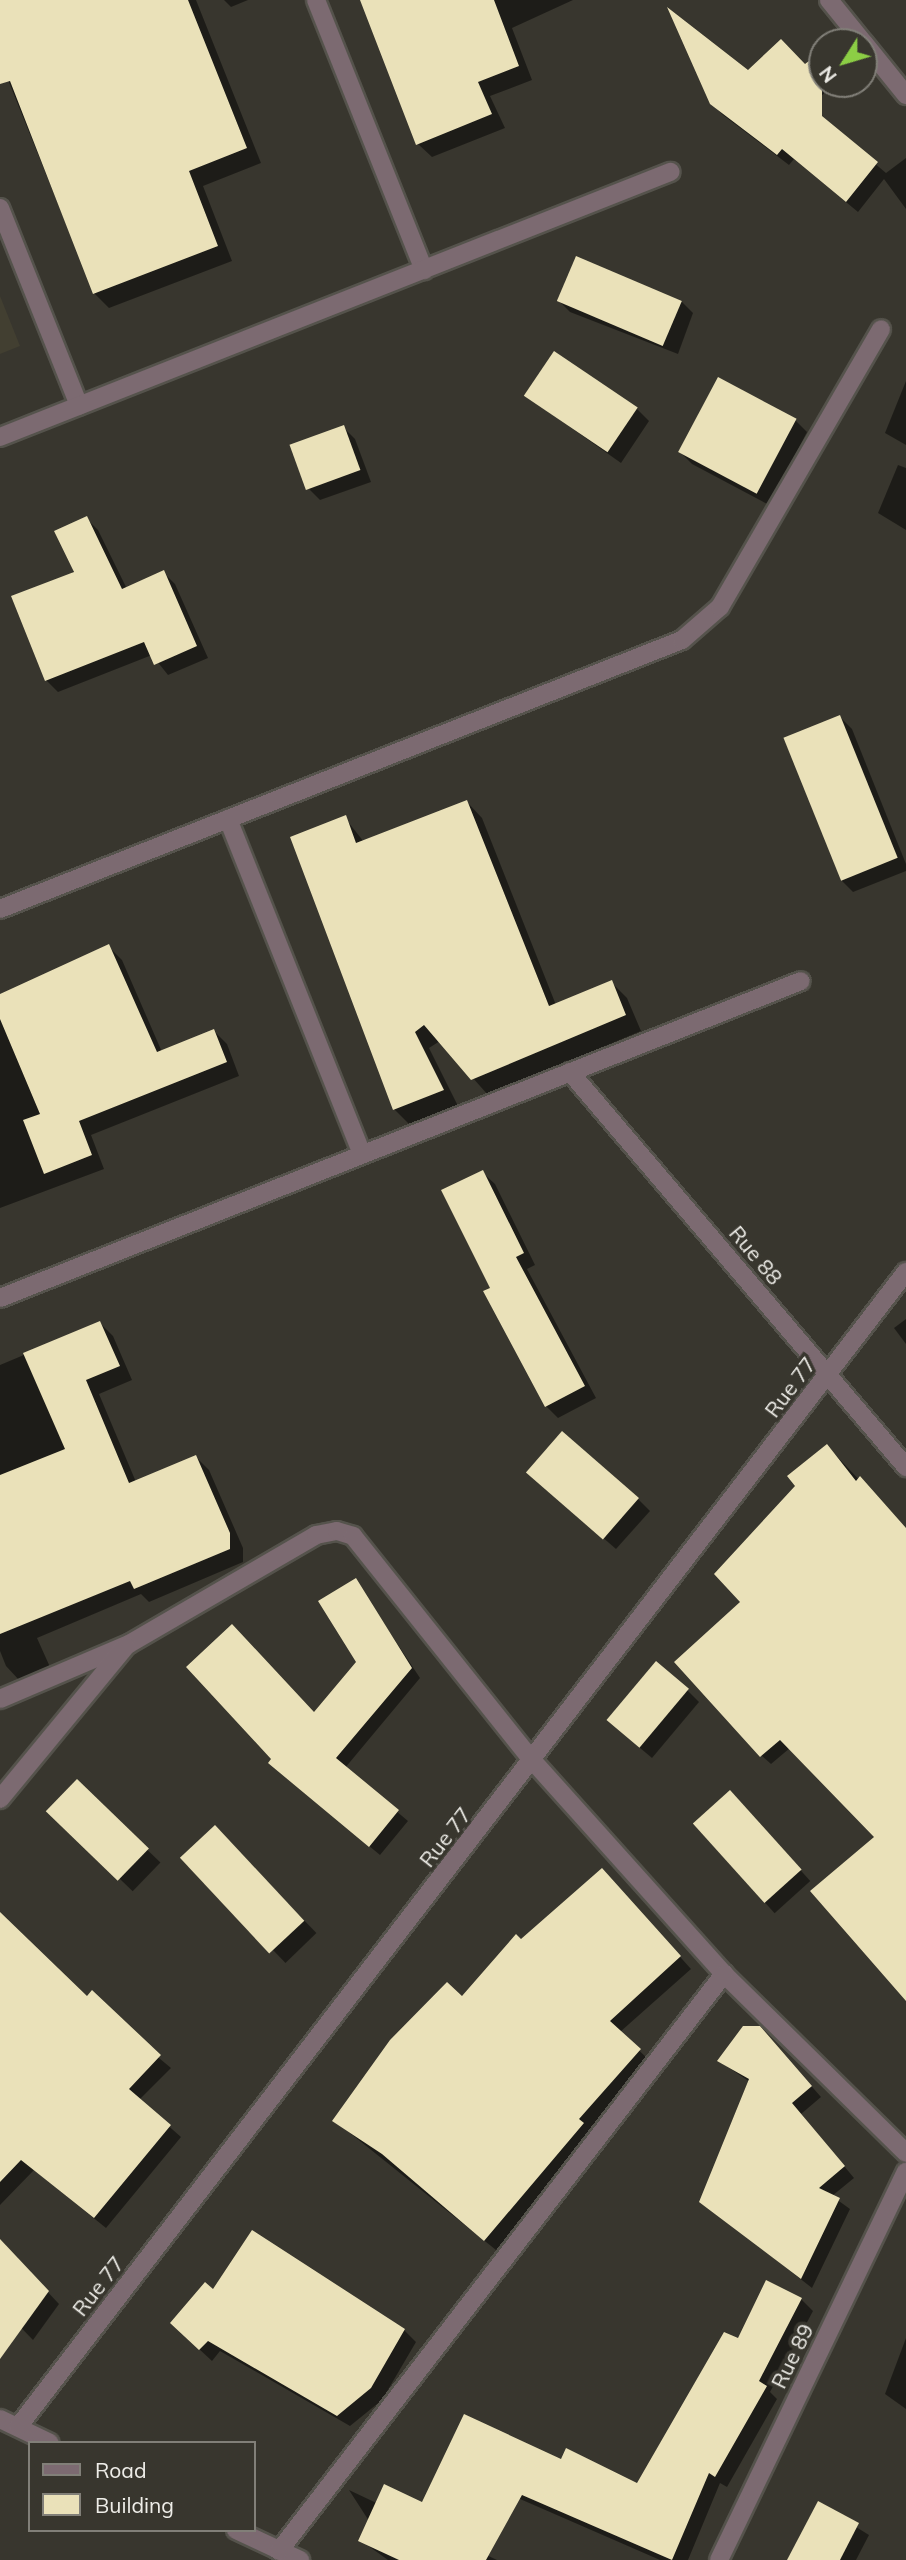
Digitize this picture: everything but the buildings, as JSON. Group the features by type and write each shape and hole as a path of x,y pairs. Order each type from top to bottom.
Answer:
{"street":[{"path":"316,0 424,270"},
{"path":"829,0 851,28"},
{"path":"878,61 906,95"},
{"path":"0,437 670,173"},
{"path":"0,208 79,406"},
{"path":"0,909 682,640 720,607 881,329"},
{"path":"228,819 362,1154"},
{"path":"0,1298 801,981"},
{"name":"Rue 88","path":"570,1072 906,1467"},
{"name":"Rue 77","path":"18,2427 906,1272"},
{"path":"0,1699 129,1644 316,1535 337,1531 353,1536 532,1760 724,1974 906,2153"},
{"path":"0,1799 129,1644"},
{"path":"279,2551 724,1974"},
{"name":"Rue 89","path":"719,2560 906,2172"},
{"path":"0,2419 46,2441"},
{"path":"240,2532 300,2560"}],"shaded area":[{"path":"0,296 20,346 0,354"}]}
